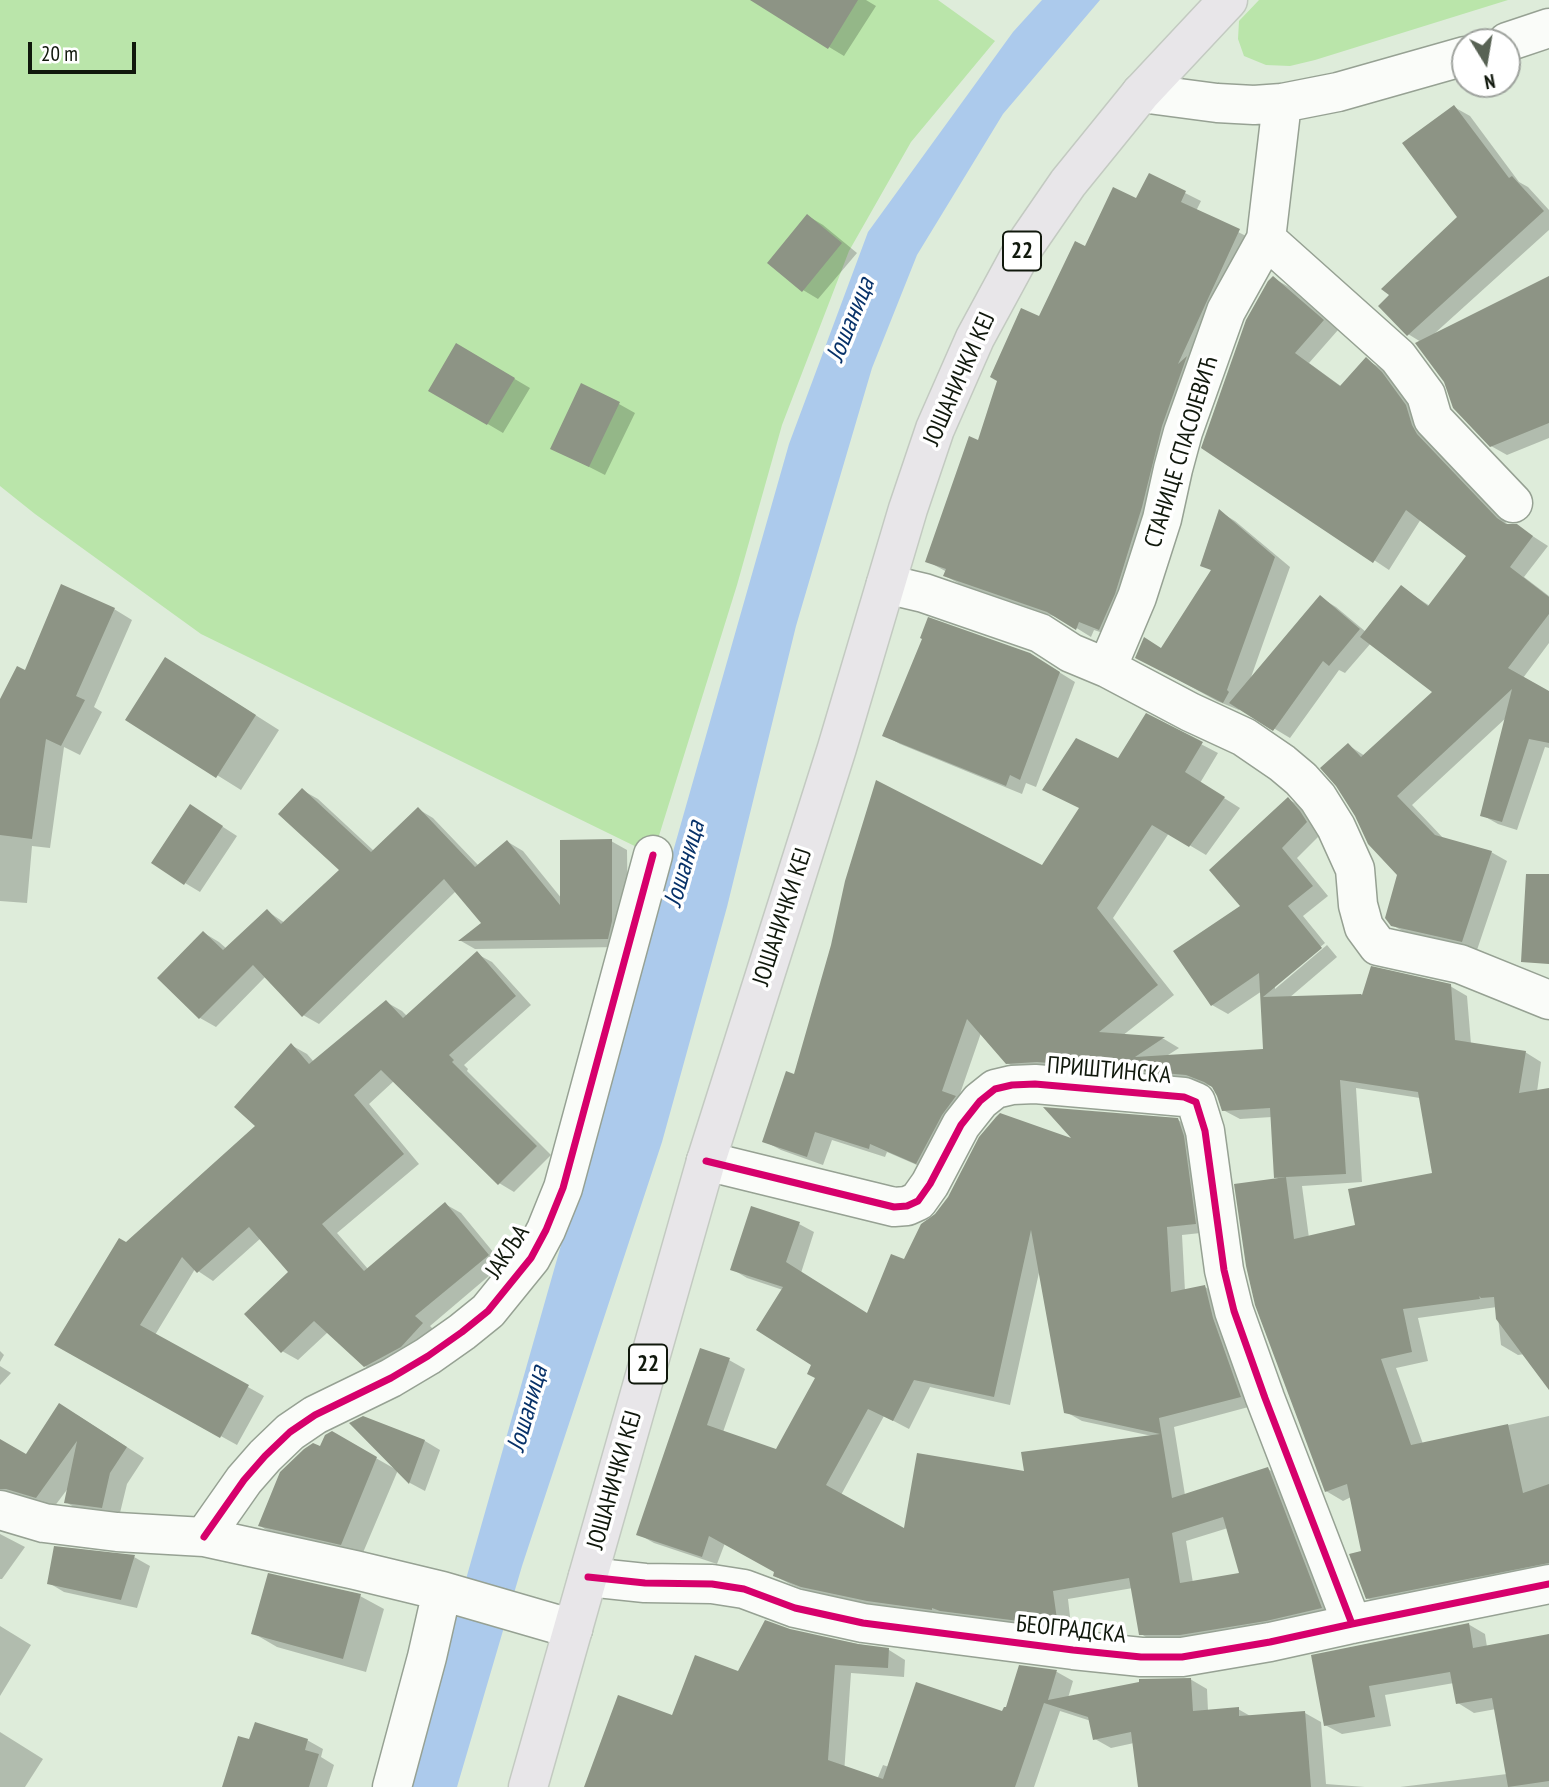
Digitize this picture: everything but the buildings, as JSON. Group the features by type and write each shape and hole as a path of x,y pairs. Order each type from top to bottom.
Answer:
{"main road":[{"name":"ЈОШАНИЧКИ КЕЈ","path":"528,1787 556,1624 588,1577 706,1161 833,761 934,429 975,338 1026,244 1068,183 1141,93 1228,0"}],"street":[{"path":"1521,37 1549,28"},
{"path":"1141,93 1217,103 1282,103 1338,92 1451,60"},
{"name":"СТАНИЦЕ СПАСОЈЕВИЋ","path":"1107,668 1137,597 1162,519 1183,432 1226,311 1266,239 1282,103"},
{"path":"1266,239 1398,357 1426,395 1433,419 1513,503"},
{"path":"886,584 924,593 1040,633 1071,653 1107,668 1244,737 1282,763 1318,798 1345,843 1355,869 1358,905 1364,927 1378,946 1460,964 1549,1000"},
{"name":"ЈАКЉА","path":"204,1538 243,1480 290,1432 315,1415 391,1378 462,1332 488,1311 531,1258 563,1188 653,855"},
{"name":"ПРИШТИНСКА","path":"706,1161 894,1207 907,1206 918,1201 961,1125 980,1101 995,1088 1035,1084 1184,1097 1196,1102 1205,1131 1224,1270 1234,1311 1352,1624"},
{"path":"0,1510 44,1522 92,1529 204,1538 355,1570 556,1624"},
{"name":"БЕОГРАДСКА","path":"588,1577 650,1583 712,1584 744,1589 795,1608 863,1623 1141,1657 1182,1657 1270,1642 1549,1584"},
{"path":"392,1787 448,1593"}],"green space":[{"path":"0,0 938,0 995,41 911,142 849,251 782,425 737,585 653,855 201,634 0,486"},
{"path":"1259,0 1508,0 1290,66 1266,65 1244,56 1238,39 1239,21"}],"water":[{"name":"Јошаница","path":"1042,0 1100,0 1003,114 917,255 872,368 796,626 727,907 662,1142 522,1566 457,1787 410,1787 468,1572 789,444 868,232 1013,32"}],"cycle path":[{"path":"204,1537 244,1480 290,1432 315,1415 391,1378 462,1332 488,1311 531,1258 563,1188 653,855"},
{"path":"706,1161 894,1207 907,1206 918,1201 961,1125 980,1101 995,1089 1035,1084 1184,1097 1196,1102 1205,1131 1224,1270 1234,1311 1352,1624"},
{"path":"588,1577 645,1583 712,1584 744,1589 795,1608 863,1623 1141,1657 1182,1657 1270,1642 1549,1584"}]}
